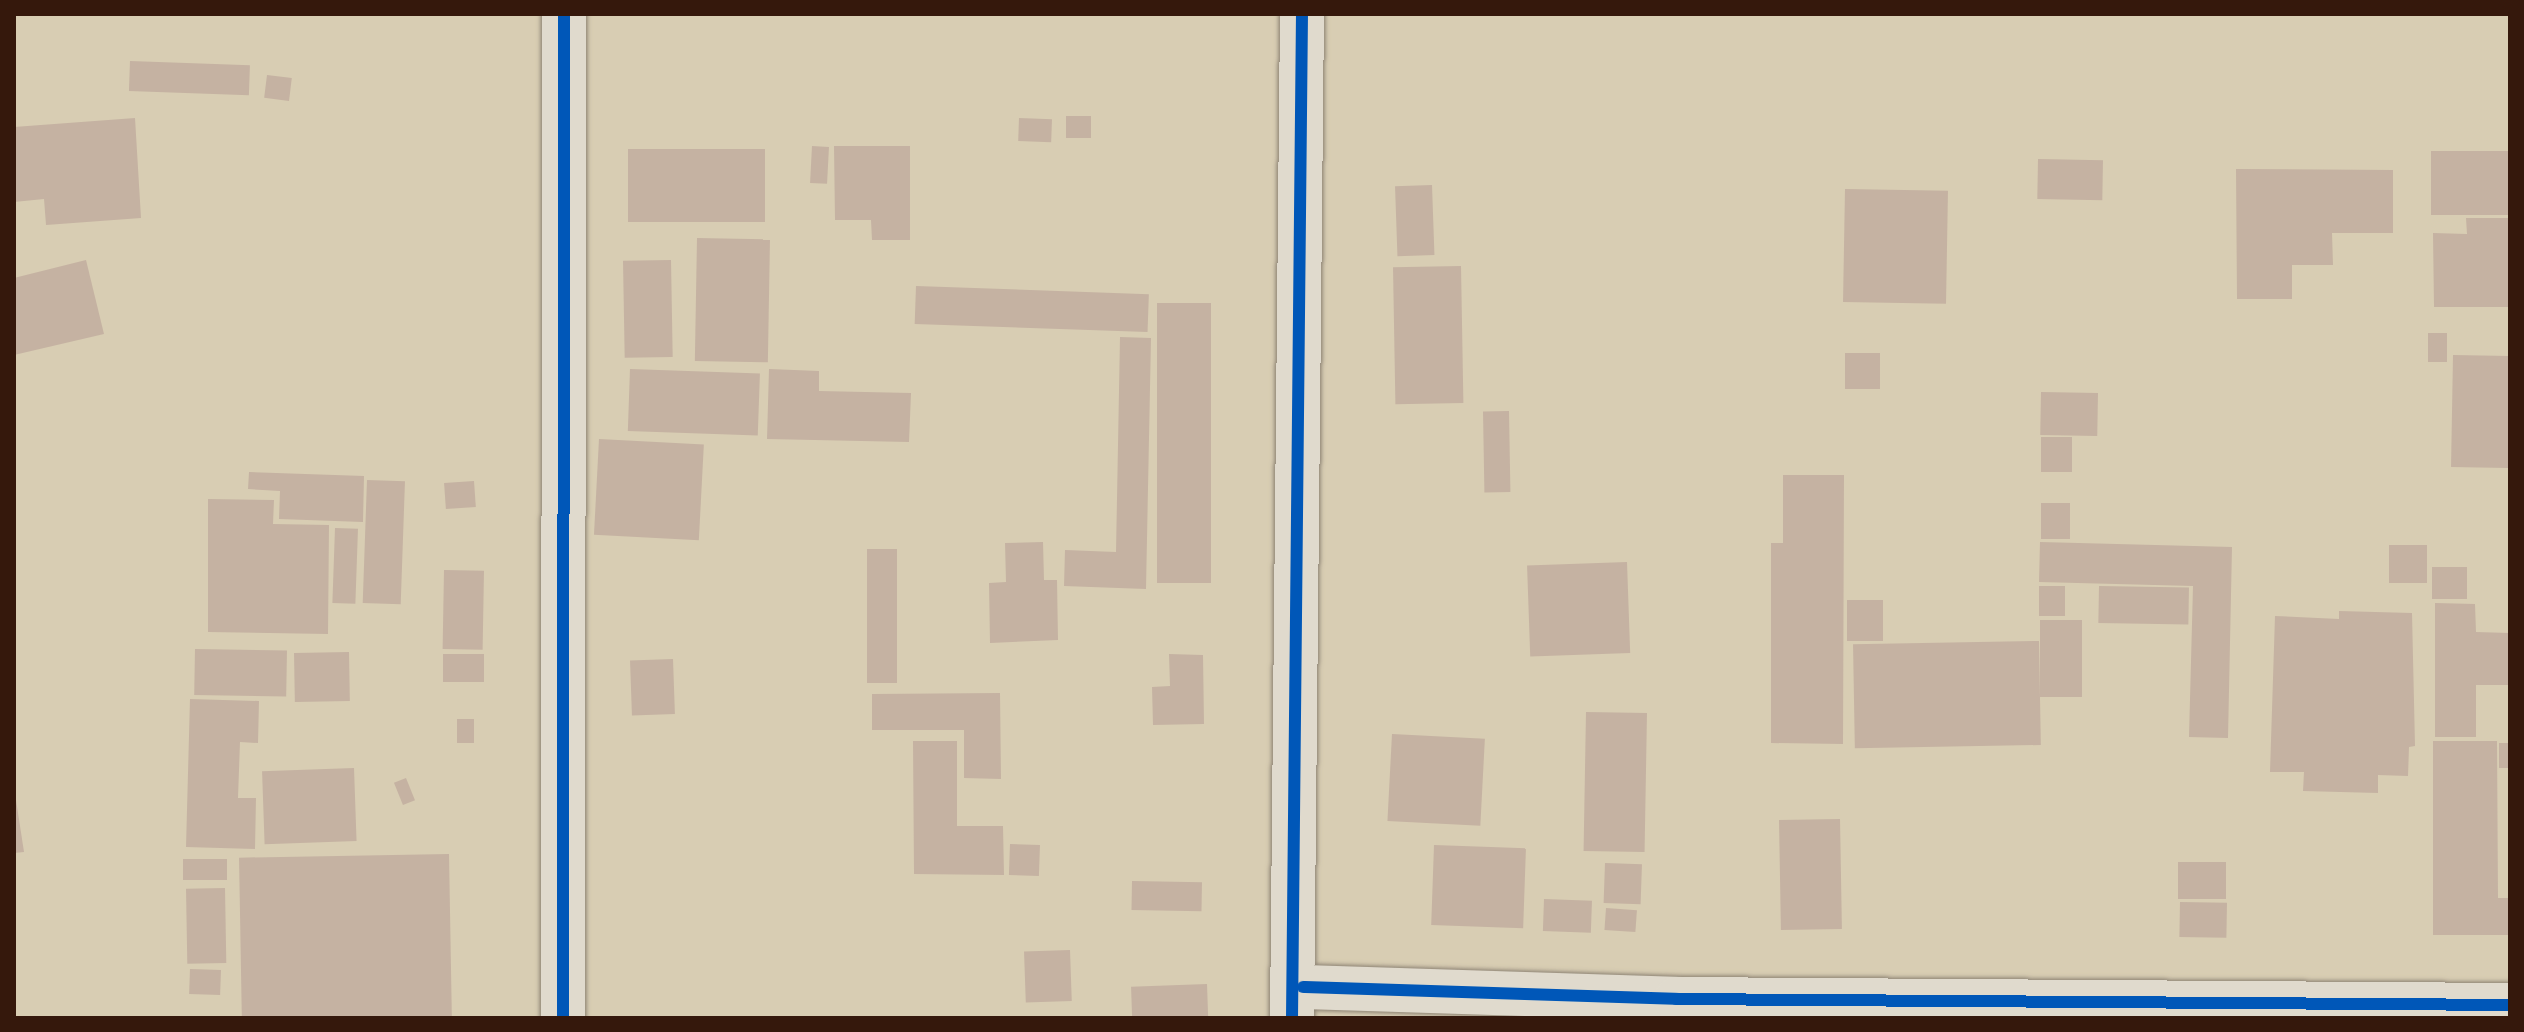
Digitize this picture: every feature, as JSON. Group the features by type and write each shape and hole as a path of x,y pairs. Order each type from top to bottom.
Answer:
{"street":[{"path":"563,1018 564,14"},
{"path":"1302,14 1297,1003 1676,999 2510,1005"}],"building":[{"path":"130,61 250,65 249,95 129,91"},
{"path":"267,75 292,78 289,101 264,98"},
{"path":"1066,116 1091,116 1091,138 1066,138"},
{"path":"135,118 141,218 46,225 44,199 14,202 14,127"},
{"path":"1019,118 1052,119 1051,142 1018,141"},
{"path":"812,146 829,147 827,184 810,183"},
{"path":"834,146 910,146 910,240 872,240 871,220 835,220"},
{"path":"628,149 765,149 765,222 628,222"},
{"path":"2431,151 2510,151 2510,215 2431,215"},
{"path":"2038,159 2103,160 2102,200 2037,199"},
{"path":"2236,169 2393,170 2393,233 2332,233 2333,265 2292,265 2292,299 2237,299"},
{"path":"1432,185 1434,255 1397,256 1395,186"},
{"path":"1845,189 1948,191 1946,304 1843,302"},
{"path":"2466,218 2509,218 2510,307 2434,307 2433,233 2467,234"},
{"path":"697,238 770,239 768,362 695,361"},
{"path":"86,260 104,334 14,355 14,278"},
{"path":"671,260 673,357 625,358 623,261"},
{"path":"1461,266 1463,403 1395,404 1393,267"},
{"path":"916,286 1149,294 1148,332 915,324"},
{"path":"1157,303 1211,303 1211,583 1157,583"},
{"path":"2428,333 2447,333 2447,362 2428,362"},
{"path":"1120,337 1151,338 1146,589 1064,586 1065,550 1116,552"},
{"path":"1845,353 1880,353 1880,389 1845,389"},
{"path":"2453,355 2510,356 2508,468 2451,467"},
{"path":"630,369 760,374 758,435 628,431"},
{"path":"769,369 819,371 819,391 911,393 909,442 767,439"},
{"path":"2041,392 2098,393 2097,436 2040,435"},
{"path":"1483,411 1509,411 1510,492 1484,492"},
{"path":"2041,437 2072,437 2072,472 2041,472"},
{"path":"599,439 704,444 699,540 594,535"},
{"path":"249,472 364,476 363,522 279,519 280,491 248,489"},
{"path":"1783,475 1844,475 1843,744 1771,743 1771,543 1783,543"},
{"path":"367,480 405,481 401,604 363,603"},
{"path":"474,481 476,507 446,509 444,483"},
{"path":"208,499 274,500 273,524 329,525 328,634 208,632"},
{"path":"2041,503 2070,503 2070,539 2041,539"},
{"path":"335,528 358,529 355,604 332,603"},
{"path":"1043,542 1044,580 1057,580 1058,640 990,643 989,583 1006,582 1005,543"},
{"path":"2040,542 2232,547 2228,738 2189,737 2193,586 2039,582"},
{"path":"2389,545 2427,545 2427,583 2389,583"},
{"path":"867,549 897,549 897,683 867,683"},
{"path":"1627,562 1630,653 1530,656 1527,565"},
{"path":"2432,567 2467,567 2467,599 2432,599"},
{"path":"444,570 484,571 483,650 443,649"},
{"path":"2039,586 2065,586 2065,616 2039,616"},
{"path":"2099,586 2189,588 2188,625 2098,623"},
{"path":"1847,600 1883,600 1883,641 1847,641"},
{"path":"2435,603 2475,604 2476,632 2510,633 2510,685 2476,685 2476,737 2435,737"},
{"path":"2339,611 2412,613 2415,746 2409,747 2408,776 2378,775 2378,793 2303,791 2304,772 2270,772 2275,616 2339,619"},
{"path":"2040,620 2082,620 2082,697 2040,697"},
{"path":"2039,641 2041,745 1855,748 1853,644"},
{"path":"195,649 287,651 286,697 194,695"},
{"path":"349,652 350,701 295,702 294,653"},
{"path":"443,654 484,654 484,682 443,682"},
{"path":"1169,654 1203,655 1204,724 1153,725 1152,687 1170,686"},
{"path":"673,659 675,714 632,715 630,661"},
{"path":"1000,693 1001,779 964,778 964,730 872,730 872,694"},
{"path":"190,699 259,701 258,743 240,742 238,798 256,798 255,849 186,847"},
{"path":"1586,712 1647,713 1645,852 1584,851"},
{"path":"457,719 474,719 474,743 457,743"},
{"path":"1392,734 1485,739 1480,826 1387,821"},
{"path":"913,741 957,741 957,826 1003,826 1004,875 914,874"},
{"path":"2433,741 2497,741 2498,898 2510,898 2510,935 2433,935"},
{"path":"2499,743 2510,743 2510,768 2499,768"},
{"path":"354,768 357,841 265,844 262,771"},
{"path":"406,778 415,800 403,805 394,783"},
{"path":"14,787 24,852 14,853"},
{"path":"1840,819 1842,929 1781,930 1779,820"},
{"path":"1010,844 1040,845 1039,876 1009,875"},
{"path":"1434,845 1526,848 1523,928 1431,925"},
{"path":"449,854 452,1018 242,1018 239,858"},
{"path":"183,859 227,859 227,880 183,880"},
{"path":"2178,862 2226,862 2226,899 2178,899"},
{"path":"1605,863 1642,864 1641,904 1604,903"},
{"path":"1132,881 1202,882 1201,911 1131,910"},
{"path":"225,888 226,963 187,964 186,889"},
{"path":"1544,899 1592,901 1591,933 1543,931"},
{"path":"2180,902 2227,903 2226,938 2179,937"},
{"path":"1606,908 1637,910 1635,932 1604,930"},
{"path":"1070,950 1072,1001 1026,1003 1024,952"},
{"path":"190,969 221,970 220,995 189,994"},
{"path":"1207,984 1208,1018 1132,1018 1131,987"}],"cycle path":[{"path":"563,1018 564,14"},
{"path":"1292,1018 1302,14"},
{"path":"1303,987 1676,999 2510,1005"}]}
